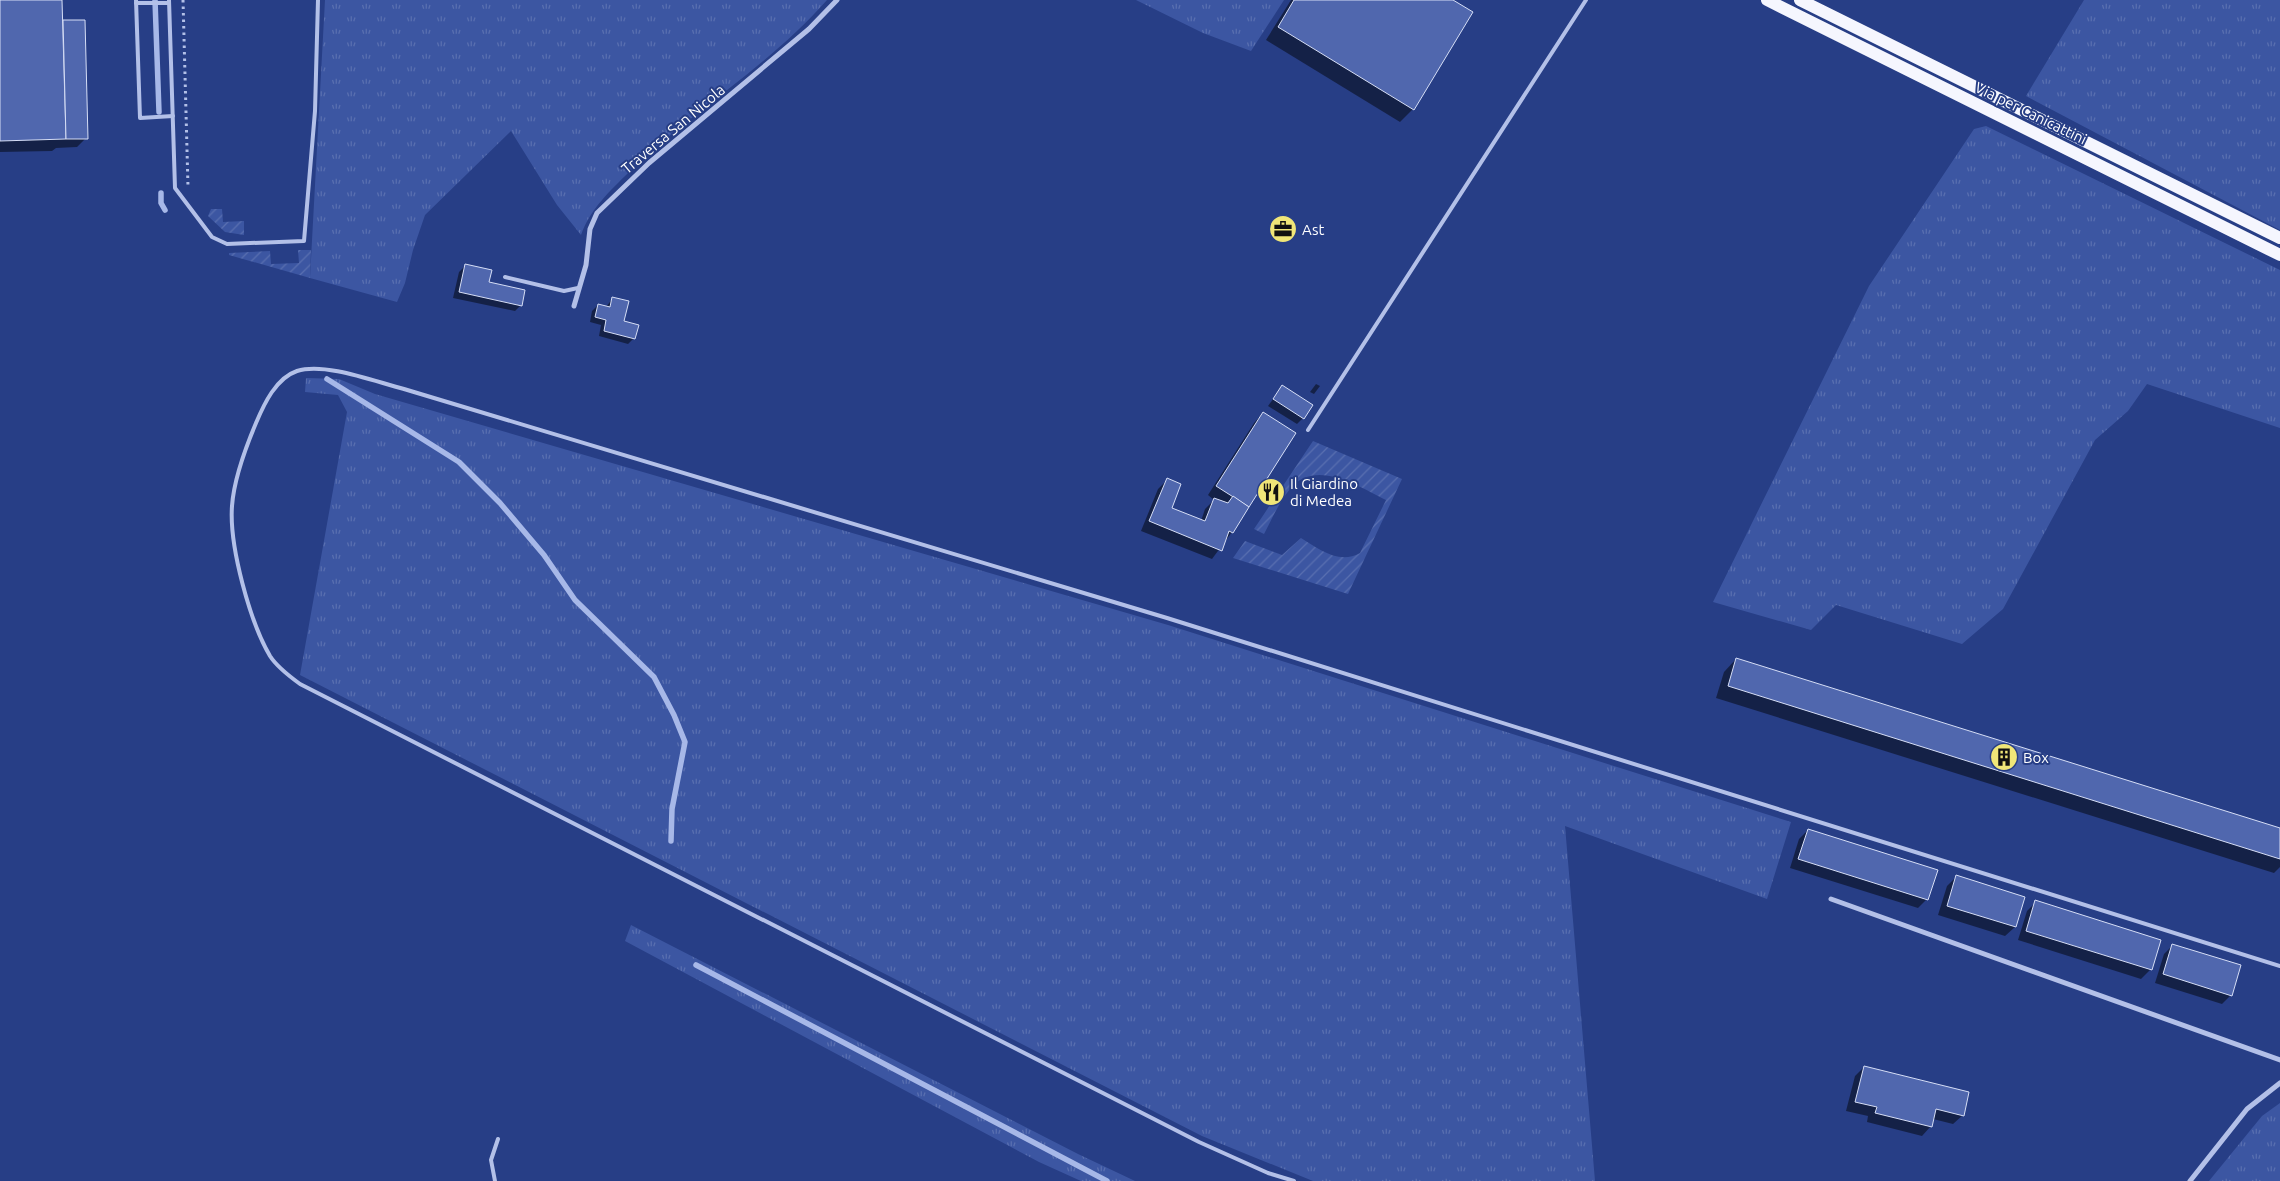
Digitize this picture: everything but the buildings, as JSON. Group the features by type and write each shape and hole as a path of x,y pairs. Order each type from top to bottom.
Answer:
{"main road":[{"name":"Via per Canicattini","path":"1767,0 2280,255"},
{"name":"Via per Canicattini","path":"1800,0 2280,238"}],"street":[{"name":"Traversa San Nicola","path":"574,306 586,265 590,229 597,213 648,163 809,29 837,0"},
{"path":"1831,899 2280,1060"},
{"path":"2190,1181 2247,1110 2280,1083"}],"lane":[{"path":"173,116 140,118 136,2 161,3 169,1 176,188 212,237 227,244 304,241 315,111 318,0"},
{"path":"1308,430 1586,0"},
{"path":"505,277 564,291 578,288"},
{"path":"1294,1181 1268,1173 1200,1142 332,701 300,684 288,675 271,657 262,639 235,555 231,528 232,504 247,444 259,416 280,381 298,370 330,370 404,389 1186,624 2280,966"},
{"path":"495,1181 491,1160 498,1138"}],"path":[{"path":"183,0 188,189"}],"green space":[{"path":"325,0 827,0 780,46 678,129 629,172 595,208 581,235 557,205 511,131 425,215 413,250 405,283 397,302 310,278"},
{"path":"1136,0 1284,0 1251,51 1203,33"},
{"path":"2084,0 2280,0 2280,230 2026,96"},
{"path":"1986,126 2280,270 2280,428 2147,384 2128,411 2095,440 2003,609 1962,644 1836,605 1811,630 1713,602 1869,286 1974,129"},
{"path":"211,209 222,209 223,222 244,221 244,235 225,232 208,216"},
{"path":"298,250 311,250 310,278 229,255 229,253 270,251 271,264 299,263"},
{"path":"306,378 339,379 375,394 1168,625 1791,822 1767,899 1565,826 1595,1181 1313,1181 1202,1136 300,675 347,412 338,395 305,392"},
{"path":"1313,441 1402,479 1348,594 1233,558 1245,541 1282,555 1301,538 1329,554 1344,557 1360,553 1386,500 1350,482 1324,475 1300,480 1282,499 1264,534 1254,529"},
{"path":"631,925 1078,1154 1135,1181 1081,1181 1039,1162 625,941"},
{"path":"2280,1103 2280,1181 2209,1181 2262,1116"}],"waterway":[{"path":"155,0 159,112"},
{"path":"161,193 161,203 165,210"},
{"path":"327,379 459,462 500,503 544,555 575,600 654,677 674,715 685,742 672,809 671,841"},
{"path":"696,965 1107,1181"}],"place":[{"name":"Ast","path":"1283,229"},
{"name":"Il Giardino di Medea","path":"1271,492"},
{"name":"Box","path":"2004,757"}]}
